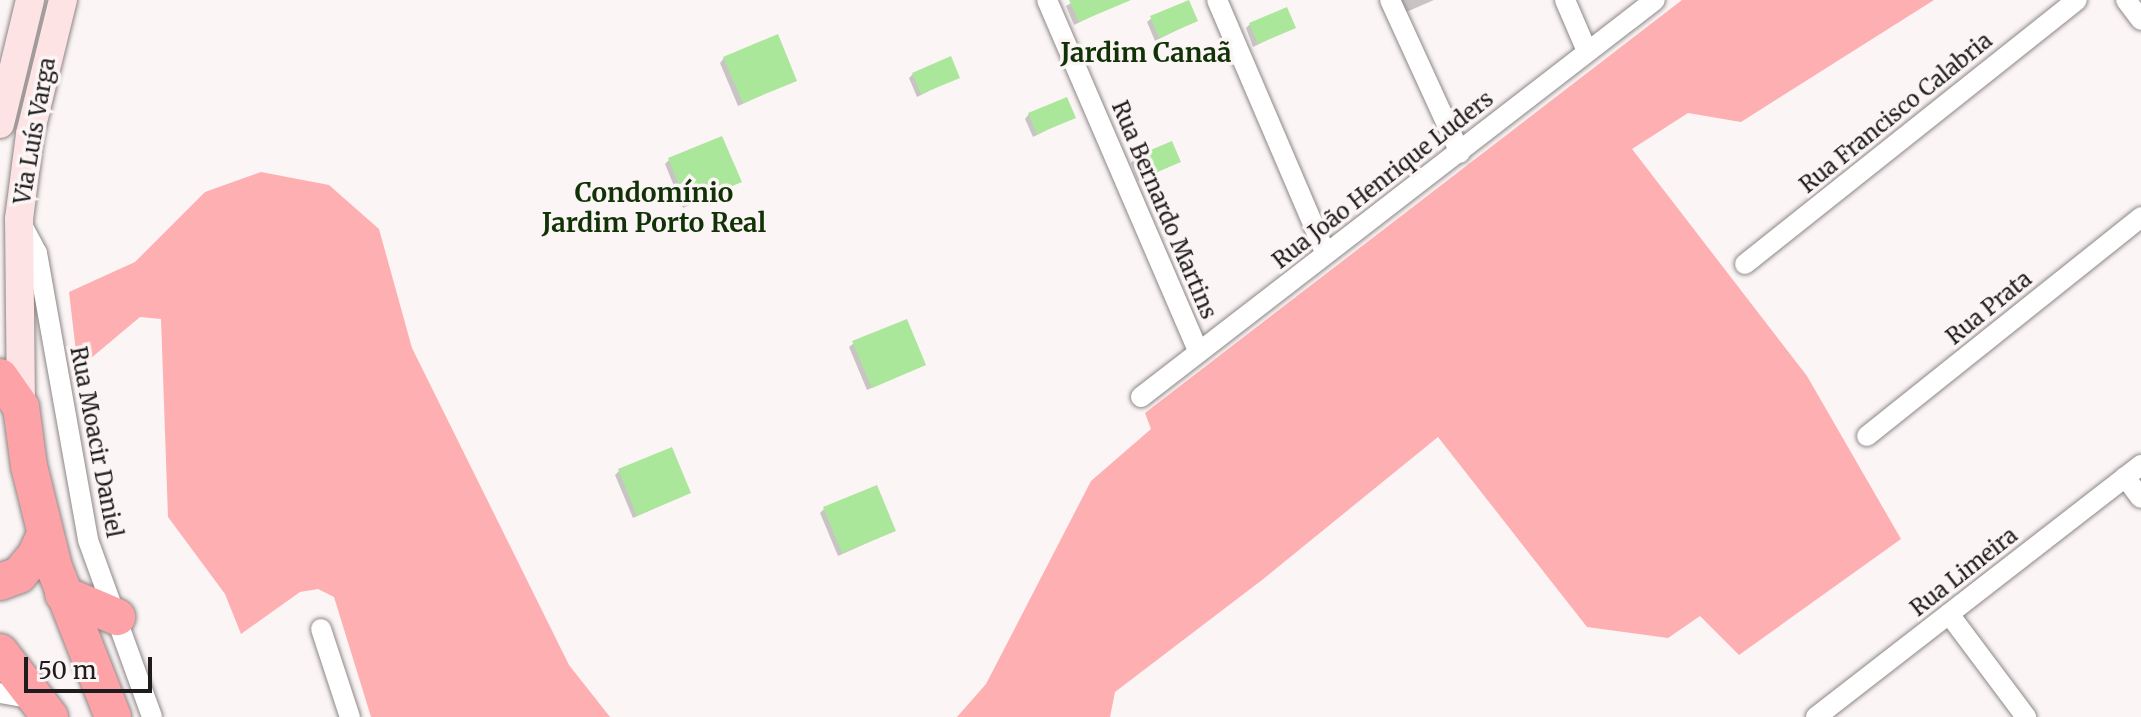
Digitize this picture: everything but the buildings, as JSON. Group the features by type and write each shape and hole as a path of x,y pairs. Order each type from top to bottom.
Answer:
{"highway":[{"path":"0,377 21,407 29,466 45,535 63,594 113,717"},
{"path":"0,582 19,575 35,556 45,535"},
{"path":"63,594 117,617"},
{"path":"0,652 44,709"}],"main road":[{"name":"Via Luís Varga","path":"0,124 30,0"},
{"name":"Via Luís Varga","path":"21,407 19,219 30,134 63,0"}],"street":[{"name":"Rua Bernardo Martins","path":"1047,0 1198,351"},
{"path":"1217,0 1326,254"},
{"path":"1390,0 1460,153"},
{"path":"1565,0 1587,51"},
{"name":"Rua João Henrique Luders","path":"1141,397 1655,0"},
{"name":"Rua Francisco Calabria","path":"1745,264 2077,0"},
{"path":"2126,0 2141,20"},
{"name":"Rua Prata","path":"1867,436 2141,217"},
{"name":"Rua Moacir Daniel","path":"19,219 37,253 88,540 152,717"},
{"path":"2133,471 2141,498"},
{"name":"Rua Limeira","path":"1816,717 2133,471"},
{"path":"1949,614 2026,717"},
{"path":"321,629 350,717"},
{"path":"0,693 44,709"}],"shaded area":[{"path":"1682,0 1934,0 1741,122 1688,113 1632,149 1807,376 1901,539 1739,655 1700,616 1668,638 1587,627 1438,437 1262,580 1115,692 1110,717 957,717 986,684 1091,481 1151,429 1145,413"},
{"path":"261,172 329,185 379,229 412,348 569,665 610,717 371,717 334,597 318,589 300,592 241,634 225,594 168,517 161,319 140,317 78,369 69,292 135,262 205,192"}],"district":[{"name":"Jardim Canaã","path":"1146,53"},
{"name":"Condomínio Jardim Porto Real","path":"654,208"}]}
